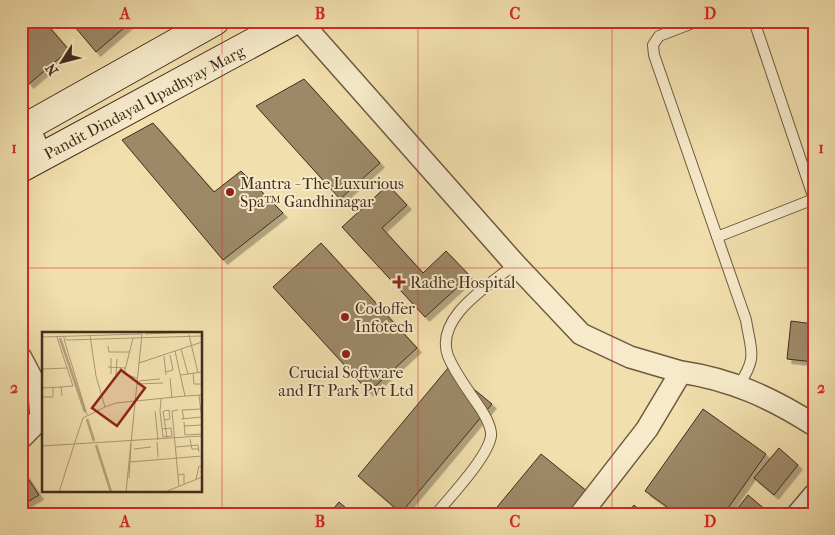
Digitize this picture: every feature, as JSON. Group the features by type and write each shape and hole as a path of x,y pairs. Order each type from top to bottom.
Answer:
{"street":[{"name":"Pandit Dindayal Upadhyay Marg","path":"23,125 215,21"},
{"name":"Pandit Dindayal Upadhyay Marg","path":"32,163 293,21"},
{"path":"300,21 515,264 581,334 630,357 681,372 704,375 738,385 814,425"},
{"path":"23,125 32,163"},
{"path":"21,358 39,392 41,418 21,438"},
{"path":"581,514 646,429 681,372"},
{"path":"798,514 814,495"}],"lane":[{"path":"698,21 659,36 653,45 654,55 746,320 752,358 751,367 738,385"},
{"path":"717,237 814,199 754,21"},
{"path":"436,514 482,458 491,436 484,413 458,375 448,355 446,340 448,333 461,308 515,264"}],"building":[{"path":"35,21 44,21 69,50 29,84 21,74 21,33"},
{"path":"70,21 132,21 96,52"},
{"path":"304,79 380,163 340,199 256,106"},
{"path":"153,123 214,192 241,171 283,213 223,260 122,140"},
{"path":"388,185 407,205 382,228 423,273 446,251 470,276 425,317 342,227"},
{"name":"Codoffer Infotech","path":"321,243 417,348 369,392 273,287"},
{"path":"791,321 814,324 814,362 787,359"},
{"path":"448,368 492,404 401,513 358,476"},
{"path":"703,409 766,454 724,514 677,514 645,491"},
{"path":"779,448 798,465 774,495 754,478"},
{"path":"541,454 588,492 570,514 495,514 493,512"},
{"path":"21,468 39,495 21,506"},
{"path":"748,495 767,511 765,514 733,514"},
{"path":"339,502 353,514 329,514"},
{"path":"634,505 644,514 627,514"}],"place":[{"name":"Mantra - The Luxurious Spa™ Gandhinagar","path":"230,192"},
{"name":"Radhe Hospital","path":"399,282"},
{"name":"Codoffer Infotech","path":"345,317"},
{"name":"Crucial Software and IT Park Pvt Ltd","path":"346,354"}]}
